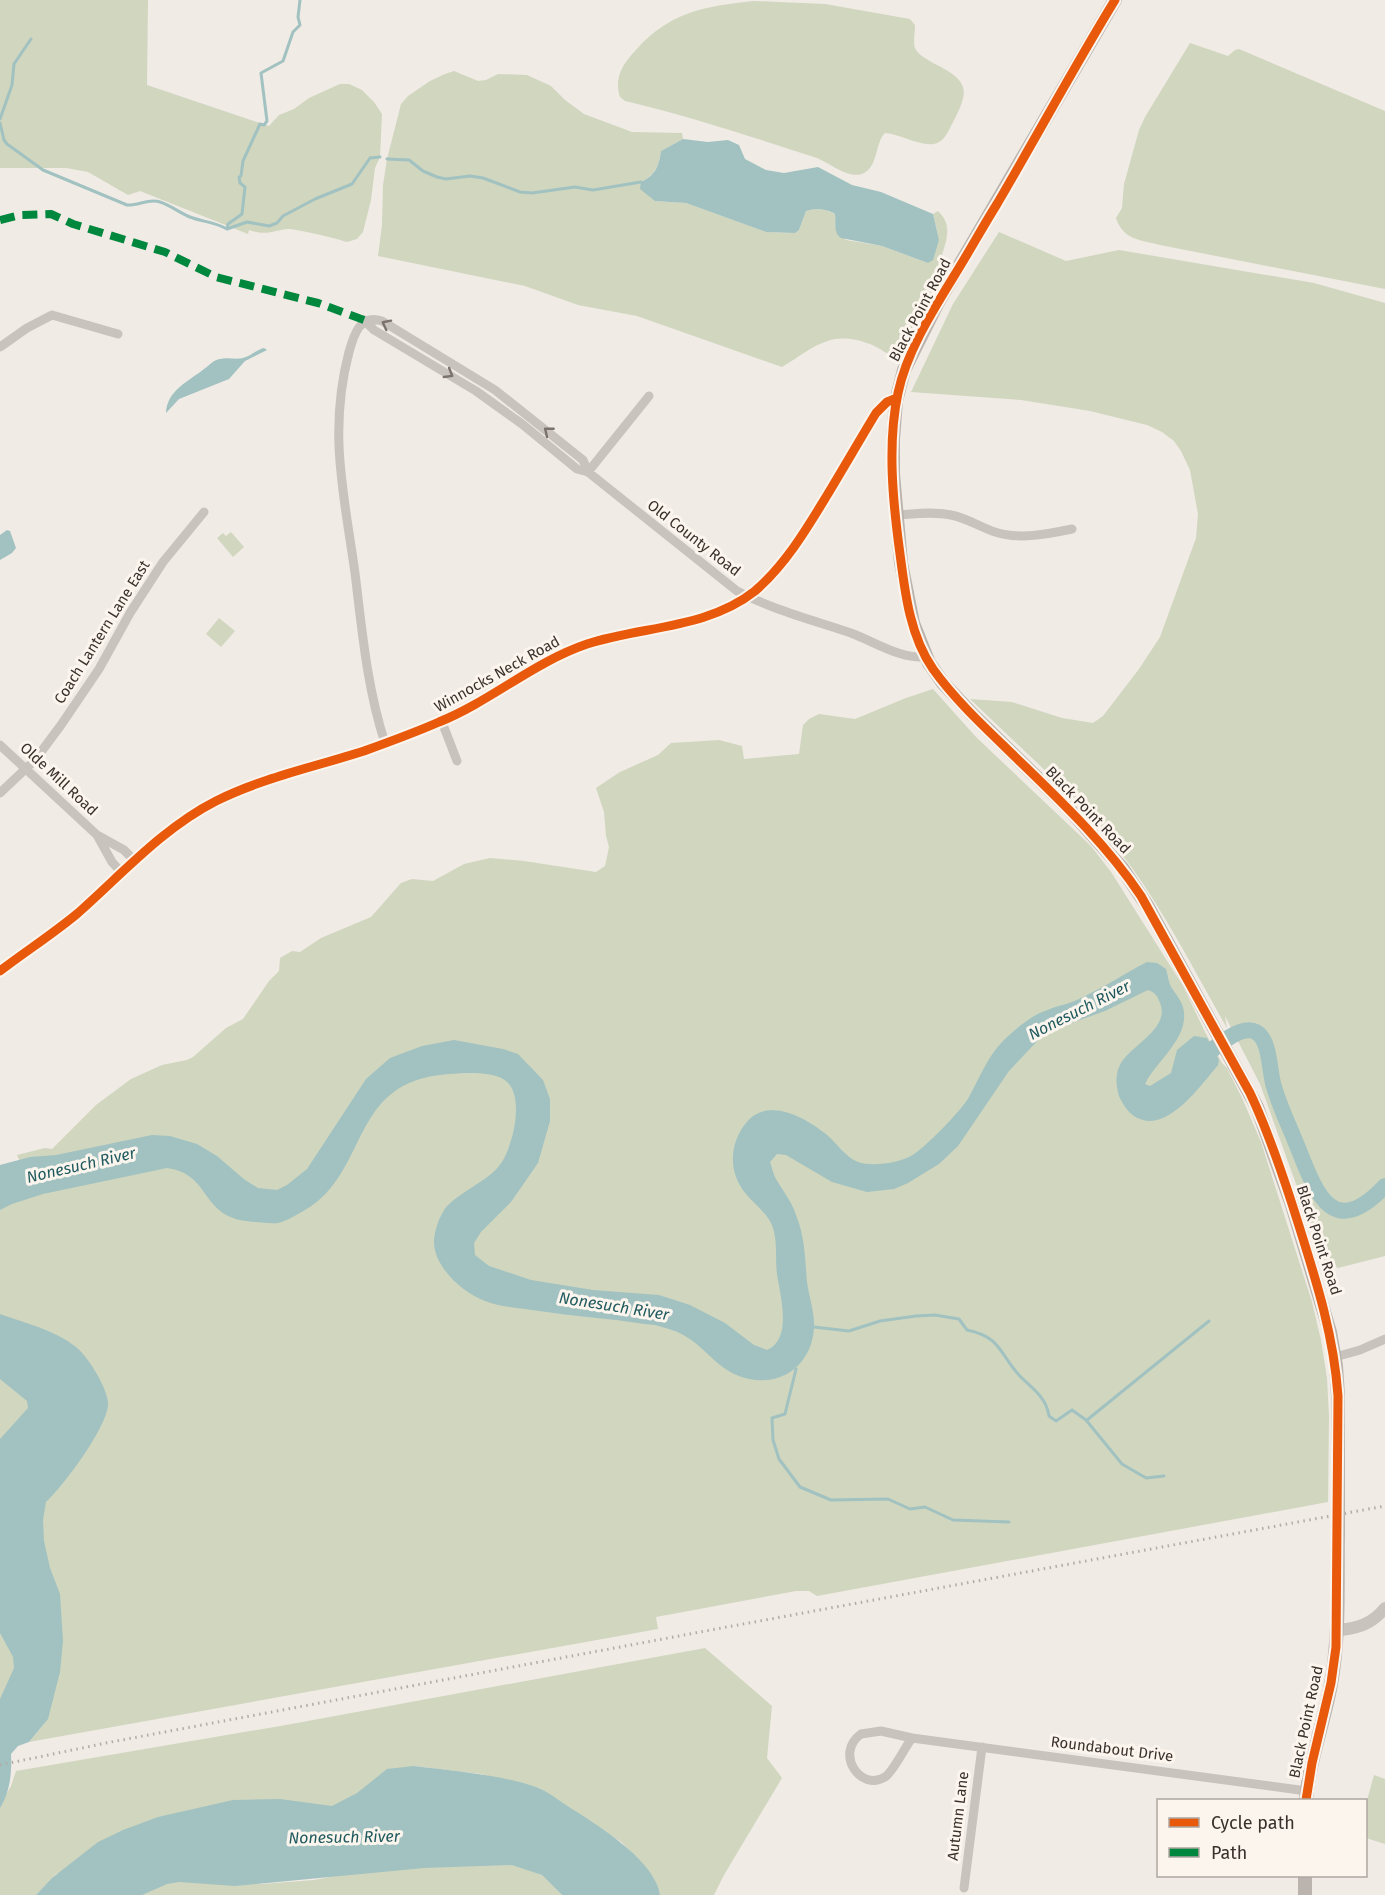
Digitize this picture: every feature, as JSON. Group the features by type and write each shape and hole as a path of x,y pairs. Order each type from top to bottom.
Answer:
{"main road":[{"name":"Black Point Road","path":"1115,0 927,322 904,370 897,398 893,454 901,563 909,608 926,657 944,683 972,714 1082,823 1122,868 1148,907 1257,1107 1280,1168 1322,1300 1335,1357 1338,1396 1337,1630 1331,1683 1307,1796"},
{"path":"1305,1877 1305,1895"}],"street":[{"path":"0,347 27,328 52,315 118,334"},
{"name":"Old County Road","path":"385,743 378,723 367,666 341,482 338,437 338,409 345,370 352,341 364,320 374,330 476,391 522,424 577,469 588,472 708,569 747,596 914,658 926,657"},
{"path":"588,472 649,396"},
{"name":"Winnocks Neck Road","path":"0,971 64,924 183,821 221,799 278,777 385,743 441,722 570,651 602,639 700,618 727,608 747,596 768,578 796,545 876,413 887,402 897,398"},
{"name":"Coach Lantern Lane East","path":"0,793 42,751 91,683 130,613 163,562 204,512"},
{"path":"896,515 948,514 1011,536 1072,529"},
{"path":"441,722 457,761"},
{"name":"Olde Mill Road","path":"0,745 97,835 124,850 135,861"},
{"name":"Olde Mill Road","path":"97,835 112,862 122,873"},
{"path":"1335,1357 1360,1350 1385,1339"},
{"path":"1337,1630 1349,1630 1366,1625 1385,1608"},
{"name":"Roundabout Drive","path":"912,1738 892,1770 884,1778 875,1780 863,1777 850,1762 851,1746 856,1738 865,1733 881,1731 912,1738 1307,1796"},
{"name":"Autumn Lane","path":"964,1888 982,1747"}],"green space":[{"path":"0,0 148,0 147,85 269,126 279,115 340,84 349,84 362,90 382,114 380,157 375,168 371,200 363,232 357,239 347,242 291,229 264,233 249,230 248,234 140,191 128,195 88,172 66,168 0,168"},
{"path":"754,1 825,4 910,19 915,25 916,50 920,55 954,75 963,88 962,103 945,136 937,143 928,144 885,133 879,142 869,170 858,175 845,173 814,157 697,120 625,101 620,97 618,84 620,72 626,61 661,27 689,13 720,5"},
{"path":"1190,43 1228,56 1239,49 1385,111 1385,289 1160,245 1134,238 1123,231 1116,218 1122,208 1124,184 1139,130"},
{"path":"454,71 478,81 498,74 527,75 551,86 584,114 632,132 682,133 683,139 661,151 656,170 641,182 655,201 686,203 766,232 795,233 799,230 806,211 824,210 835,214 835,227 846,240 882,246 928,263 939,240 933,214 938,211 943,217 947,231 939,268 939,280 896,356 856,340 833,339 823,342 782,367 637,316 578,305 525,286 378,256 382,225 383,185 401,104 408,96 430,81"},
{"path":"999,232 1066,261 1119,250 1314,283 1385,303 1385,1256 1338,1268 1323,1259 1260,1084 1225,1016 1227,1028 1158,906 1126,860 1077,806 1080,805 1073,797 970,699 1012,702 1062,718 1093,723 1103,716 1160,637 1196,538 1198,514 1190,470 1181,451 1174,441 1147,425 1090,411 1021,400 911,392 953,304"},
{"path":"231,532 244,547 233,557 217,538 223,533 226,536"},
{"path":"219,618 235,631 221,647 206,634"},
{"path":"933,689 976,737 1091,846 1111,872 1183,986 1205,1032 1242,1098 1261,1142 1312,1302 1321,1340 1327,1378 1329,1416 1328,1502 817,1596 809,1591 796,1591 656,1617 658,1629 29,1742 44,1724 46,1559 41,1511 58,1479 0,1316 0,1206 34,1194 17,1155 45,1148 52,1149 96,1105 131,1079 162,1065 193,1057 226,1028 243,1019 269,981 279,971 280,958 292,951 300,952 321,938 371,917 401,883 412,879 433,881 464,864 490,858 596,872 605,866 609,847 604,812 596,788 620,772 658,755 671,743 719,740 742,746 744,759 799,754 803,725 819,714 855,719"},
{"path":"0,1373 33,1402 0,1449"},
{"path":"0,1632 16,1666 0,1702"},
{"path":"705,1648 772,1706 767,1758 782,1778 714,1895 660,1895 653,1877 621,1842 541,1789 481,1774 414,1766 344,1804 56,1874 36,1895 0,1895 0,1805 11,1786 16,1771 286,1725"},
{"path":"1374,1775 1385,1779 1385,1844 1367,1838 1367,1800"},
{"path":"518,1864 542,1875 562,1895 115,1895 151,1877 261,1884 314,1880 390,1866"}],"water":[{"path":"683,139 708,142 728,140 739,145 745,159 766,170 784,173 818,167 852,185 881,192 933,214 939,240 933,260 928,263 882,246 841,238 836,230 835,214 825,210 806,211 799,230 795,233 766,232 686,203 655,201 640,189 641,182 655,170 661,151"},
{"path":"264,348 267,350 245,361 229,379 179,399 166,413 170,398 175,392 213,362 223,358 243,358"},
{"path":"7,530 10,531 16,548 0,560 0,535"},
{"path":"1147,962 1157,963 1166,969 1171,987 1182,1004 1184,1018 1178,1038 1145,1084 1150,1086 1171,1073 1177,1050 1194,1036 1207,1038 1219,1060 1218,1065 1194,1094 1184,1104 1162,1118 1151,1121 1133,1115 1121,1099 1117,1084 1118,1069 1125,1058 1155,1029 1160,1021 1162,1012 1159,1001 1154,993 1148,990 1105,1011 1052,1030 1041,1037 1009,1071 958,1146 939,1164 908,1183 894,1189 867,1192 832,1182 786,1155 777,1154 770,1162 775,1177 794,1210 801,1232 814,1328 808,1352 802,1361 794,1369 774,1379 749,1379 738,1376 721,1366 682,1334 670,1329 655,1325 494,1304 476,1297 451,1278 444,1270 435,1251 434,1238 439,1219 453,1200 486,1178 499,1166 513,1134 516,1108 514,1096 510,1086 497,1076 477,1073 449,1074 415,1081 392,1094 375,1112 338,1178 322,1198 298,1214 278,1223 233,1218 215,1206 189,1176 167,1168 43,1194 0,1210 0,1165 30,1157 56,1155 152,1135 170,1136 197,1144 217,1156 258,1188 277,1190 307,1169 366,1079 390,1058 422,1046 454,1040 518,1054 543,1080 550,1099 550,1121 538,1163 511,1202 481,1232 474,1243 475,1255 489,1266 531,1280 593,1290 659,1295 690,1305 725,1323 754,1345 767,1350 780,1336 782,1304 772,1225 767,1216 740,1186 734,1168 736,1140 746,1123 755,1115 765,1111 787,1112 818,1128 849,1157 858,1162 877,1164 911,1156 959,1111 993,1053 1018,1027 1039,1013 1078,999"},
{"path":"0,1314 49,1331 76,1347 97,1375 106,1392 108,1406 100,1429 92,1442 73,1470 46,1502 43,1520 44,1541 50,1568 60,1594 63,1641 60,1672 48,1719 29,1742 18,1746 11,1754 10,1782 0,1808 0,1699 14,1668 13,1657 0,1633 0,1439 28,1408 27,1401 0,1379"},
{"path":"414,1766 489,1776 519,1782 542,1790 594,1823 637,1857 656,1882 660,1895 562,1895 542,1875 512,1865 424,1868 235,1886 179,1882 167,1884 142,1895 36,1895 52,1878 98,1842 158,1817 233,1800 280,1799 332,1806 357,1793 387,1769"}],"waterway":[{"path":"227,229 228,224 242,214 245,187 240,183 239,177 243,161 260,124 264,125 267,121 261,73 283,61 293,32 300,25 298,17 300,0"},
{"path":"0,119 12,85 14,64 31,39"},
{"path":"0,123 7,144 43,170 127,205 160,202 190,217 227,229 247,222 269,226 277,223 283,216 315,199 352,184 370,158 380,157"},
{"path":"387,159 409,160 423,171 437,177 446,179 470,176 483,178 520,192 532,193 575,187 593,190 641,182"},
{"name":"Nonesuch River","path":"1198,1063 1234,1035 1249,1030 1256,1032 1264,1041 1280,1106 1310,1178 1327,1204 1338,1210 1351,1210 1366,1202 1385,1186"},
{"path":"814,1327 849,1331 880,1321 916,1316 935,1315 959,1319 967,1330 987,1337 998,1347 1012,1367 1042,1398 1049,1416 1056,1421 1072,1410 1086,1420 1122,1464 1146,1478 1164,1476"},
{"path":"1087,1420 1209,1321"},
{"path":"796,1369 785,1414 772,1418 773,1440 779,1459 800,1487 831,1500 888,1499 910,1509 925,1507 953,1520 1009,1522"}],"railway":[{"path":"0,1765 111,1742 1385,1506"}],"marked path":[{"path":"0,220 20,215 51,214 73,224 165,252 216,277 318,303 364,320"}],"cycle path":[{"path":"1115,0 929,318 907,362 898,393 893,432 892,474 895,514 907,599 914,628 925,656 933,669 967,709 1094,836 1141,896 1250,1093 1271,1142 1294,1209 1324,1310 1333,1353 1338,1396 1336,1647 1331,1683 1312,1763 1306,1799"},
{"path":"0,971 78,913 178,824 216,801 270,779 364,751 430,726 477,703 549,661 587,644 695,620 716,613 755,591 785,559 811,522 876,413 887,402 897,398"}]}
